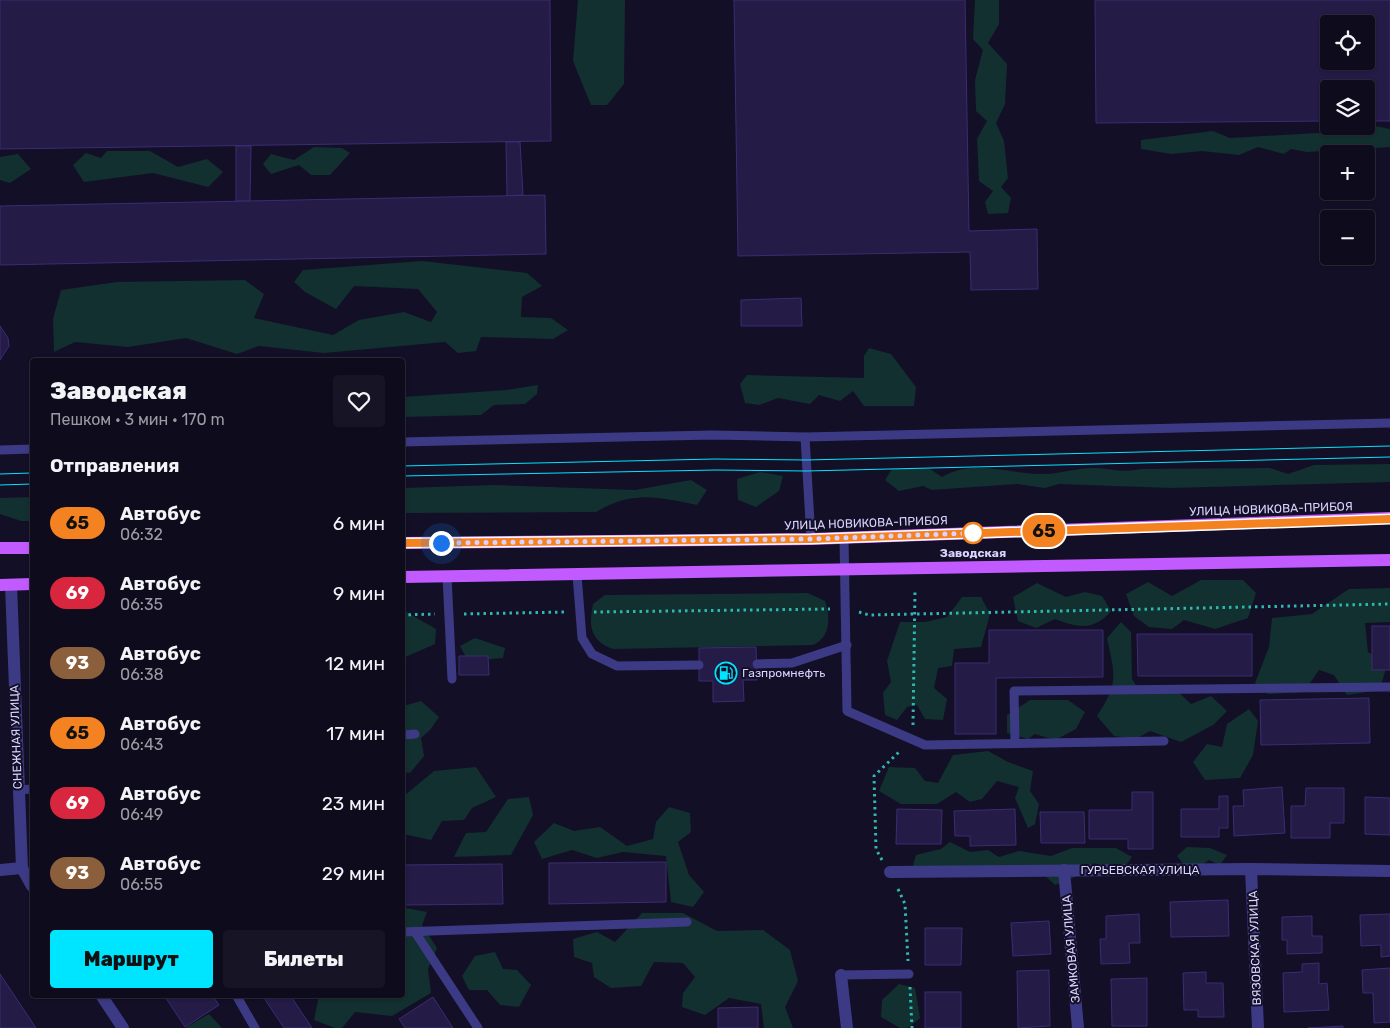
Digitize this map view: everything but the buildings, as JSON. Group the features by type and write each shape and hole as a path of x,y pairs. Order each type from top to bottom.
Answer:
{"main road":[{"name":"УЛИЦА НОВИКОВА-ПРИБОЯ","path":"405,544 811,539 1390,518"},
{"path":"0,548 30,548"},
{"path":"405,577 1390,560"},
{"path":"5,584 30,584"}],"street":[{"name":"СНЕЖНАЯ УЛИЦА","path":"5,584 22,868 30,882"},
{"path":"0,870 22,868"},
{"name":"ГУРЬЕВСКАЯ УЛИЦА","path":"890,872 1251,869 1390,871"},
{"name":"ВЯЗОВСКАЯ УЛИЦА","path":"1251,869 1258,1028"},
{"name":"ЗАМКОВАЯ УЛИЦА","path":"1064,870 1078,1028"},
{"path":"842,975 847,1028"},
{"path":"103,998 123,1028"}],"lane":[{"path":"405,442 713,435 805,437 1390,423"},
{"path":"805,437 811,539"},
{"path":"0,450 30,450"},
{"path":"844,538 847,711 925,745 1164,741"},
{"path":"577,575 582,638 592,654 617,666 699,665"},
{"path":"447,576 452,679"},
{"path":"757,664 792,663 847,645"},
{"path":"1015,744 1014,692 1390,687"},
{"path":"405,735 415,734"},
{"path":"18,790 30,789"},
{"path":"405,932 687,922"},
{"path":"415,932 478,1028"},
{"path":"842,975 909,974"},
{"path":"238,998 255,1028"}],"path":[{"path":"912,1028 906,904 876,849 874,776 912,739 915,590"},
{"path":"405,615 846,608 869,615 1390,604"}],"green space":[{"path":"578,0 625,0 624,84 607,105 591,105 573,61"},
{"path":"975,0 999,0 999,24 988,43 1007,64 1005,104 996,123 1004,141 1008,178 1001,187 1011,198 1008,213 988,214 985,202 993,191 979,181 977,139 987,121 976,111 975,80 983,50 973,39"},
{"path":"1375,126 1390,129 1390,147 1375,148 1375,145 1320,145 1320,151 1307,152 1291,149 1284,154 1258,147 1239,155 1202,151 1171,154 1141,149 1141,140 1213,131 1230,138 1320,133 1320,135 1375,135"},
{"path":"314,147 342,148 350,153 330,175 311,175 299,165 271,174 263,164 271,154 294,160"},
{"path":"107,151 150,151 178,167 207,159 223,172 208,187 153,173 84,182 73,165 86,153 101,158"},
{"path":"18,154 31,169 10,183 0,180 0,157"},
{"path":"422,261 527,273 542,286 522,297 521,317 551,318 568,330 553,339 481,337 476,351 458,353 445,342 324,353 259,346 237,354 186,338 128,347 75,342 54,352 53,319 61,290 117,282 245,280 264,294 254,318 333,335 359,320 404,312 431,322 437,312 418,289 354,286 336,309 305,292 294,282 303,270"},
{"path":"869,348 891,354 916,387 914,406 864,406 853,391 840,401 819,395 810,404 778,398 759,405 745,403 740,384 747,375 864,378 864,356"},
{"path":"538,385 537,394 525,404 494,405 481,415 405,417 405,397 507,390"},
{"path":"1390,464 1390,482 1171,488 1059,484 1045,488 1017,484 932,490 923,486 899,491 885,480 892,469 930,469 942,477 965,469 977,468 1039,474 1089,468 1123,471 1141,469 1270,468 1288,474 1314,465"},
{"path":"760,472 783,476 779,491 756,507 738,500 737,479"},
{"path":"691,480 707,490 697,505 646,497 622,500 596,512 405,513 405,488 493,485 635,490"},
{"path":"30,497 30,521 21,521 0,514 0,498"},
{"path":"1201,580 1243,580 1256,593 1248,618 1215,629 1184,620 1172,629 1149,627 1134,616 1126,594 1148,582 1172,596"},
{"path":"1037,583 1066,597 1085,592 1102,596 1111,611 1098,622 1085,626 1078,626 1055,619 1036,628 1018,621 1013,597"},
{"path":"1390,588 1390,622 1365,623 1368,652 1387,664 1380,690 1347,695 1334,675 1319,670 1304,692 1268,694 1255,683 1269,647 1272,618 1312,614 1349,589"},
{"path":"808,593 825,601 828,614 826,632 819,642 813,645 613,649 600,642 591,626 593,604 605,595"},
{"path":"962,597 981,597 990,614 981,647 954,649 952,666 938,668 934,688 947,699 943,720 925,719 917,705 907,707 897,720 885,715 883,693 891,682 887,661 900,622 925,622 947,617"},
{"path":"405,611 436,629 435,644 405,657"},
{"path":"1121,622 1131,632 1132,679 1141,693 1171,685 1191,704 1211,696 1227,711 1213,725 1181,742 1150,731 1136,739 1114,736 1097,716 1112,687 1113,671 1107,638"},
{"path":"475,638 505,648 503,658 468,661 460,646"},
{"path":"1030,700 1068,700 1085,712 1076,729 1055,740 1035,734 1028,739 1007,733 1007,715"},
{"path":"421,701 439,717 430,730 421,738 424,756 410,773 405,772 405,705"},
{"path":"1249,709 1258,721 1253,755 1240,778 1205,780 1193,762 1207,744 1222,747 1227,724"},
{"path":"988,751 1008,762 1033,771 1030,791 1039,804 1035,824 1028,828 1015,798 1019,787 997,781 982,799 970,802 956,792 937,804 901,804 879,791 889,767 915,768 925,781 938,783 953,755"},
{"path":"476,767 496,797 472,808 464,820 442,821 431,840 405,834 405,795 434,771"},
{"path":"529,797 533,815 511,855 454,857 466,833 486,832 508,799"},
{"path":"669,807 690,813 691,832 678,842 689,875 704,892 693,907 671,902 666,856 623,852 597,858 572,850 542,859 534,842 554,823 574,831 600,827 627,846 653,839 656,822"},
{"path":"950,842 970,852 988,850 999,857 1019,851 1051,856 1072,848 1116,848 1132,857 1124,868 1103,868 1094,863 1085,873 1055,885 1038,869 925,875 913,865 916,855 941,849"},
{"path":"1187,847 1210,848 1227,855 1220,865 1209,860 1201,866 1185,866 1177,856"},
{"path":"405,908 427,912 422,925 437,948 428,969 431,993 392,1016 355,1012 342,1028 335,1028 314,1020 318,998 405,998"},
{"path":"642,913 683,913 717,931 763,930 790,950 798,981 785,1007 793,1028 764,1028 761,1004 729,998 705,1015 682,1007 683,993 695,977 683,963 654,962 641,986 611,988 594,977 592,963 574,957 573,939 597,932 615,942"},
{"path":"495,952 503,969 517,970 531,985 519,1007 500,1005 487,990 469,990 462,976 475,956"},
{"path":"899,984 915,988 920,1018 908,1028 900,1028 881,1017 882,1000"},
{"path":"209,1014 222,1028 185,1028"}],"tram line":[{"path":"405,466 715,459 806,460 1390,446"},
{"path":"405,476 716,470 806,471 1390,457"},
{"path":"0,474 30,473"},
{"path":"0,485 30,484"}],"bus line":[{"name":"65","path":"405,543 811,539 1390,519"}],"place":[{"name":"Заводская","path":"973,533"},
{"name":"Газпромнефть","path":"726,673"}],"route":[{"path":"441,543 811,539 975,533 973,533"}]}
